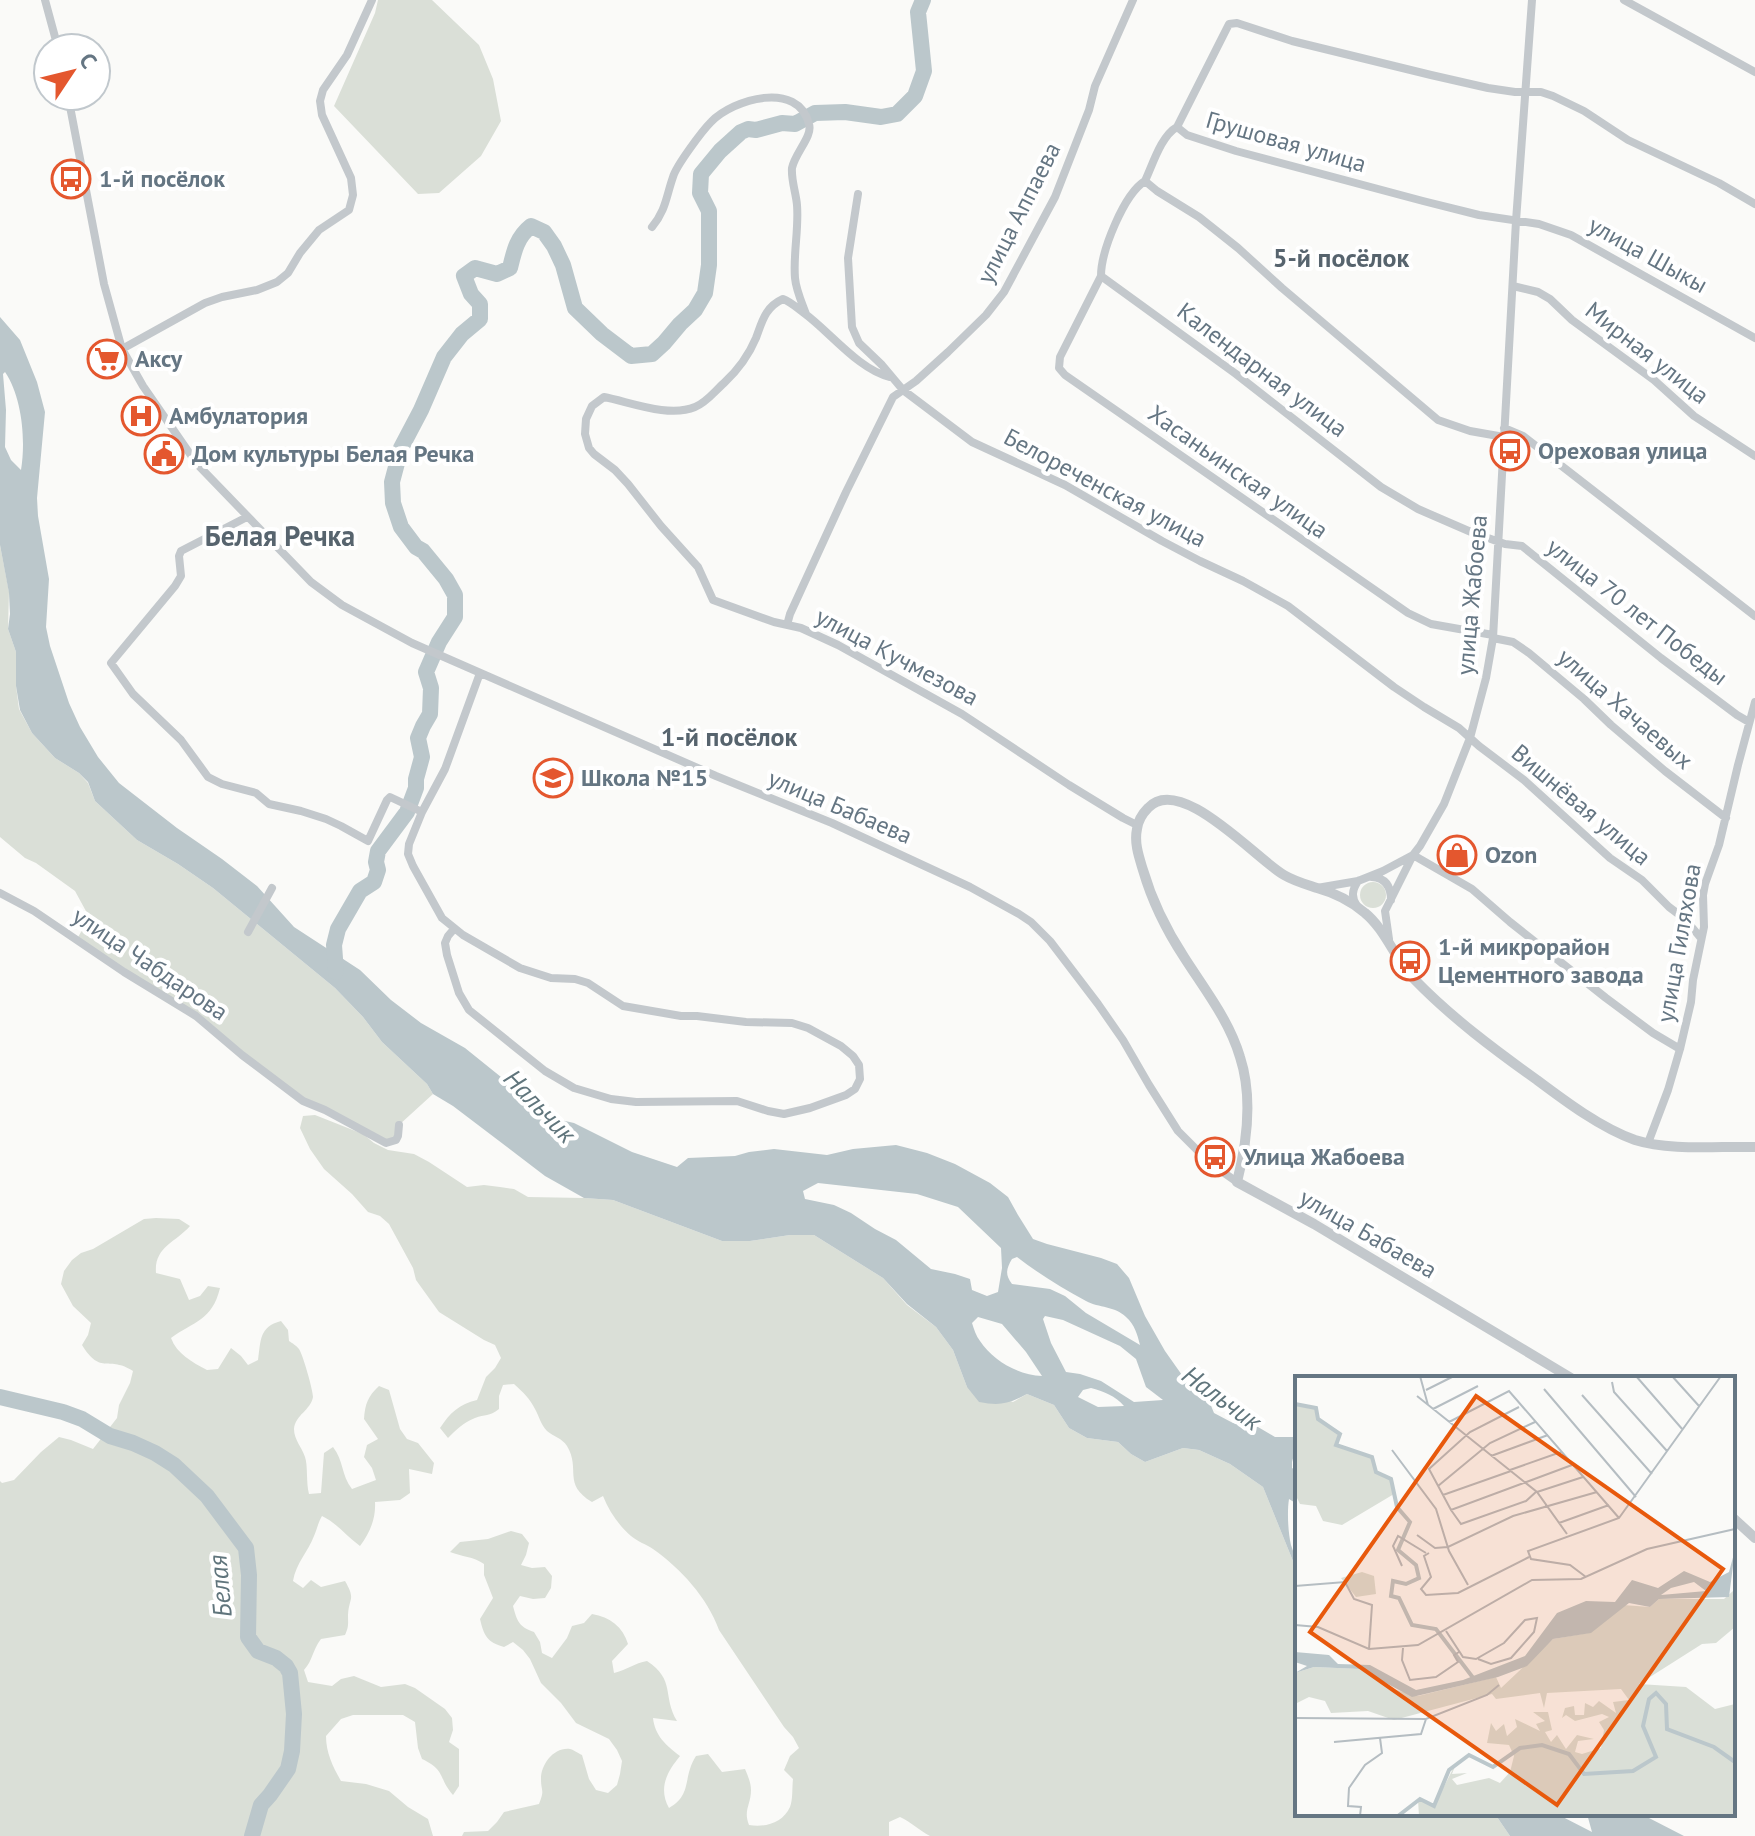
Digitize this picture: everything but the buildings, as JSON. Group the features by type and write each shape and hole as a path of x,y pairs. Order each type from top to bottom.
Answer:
{"street":[{"path":"45,0 54,32"},
{"path":"122,349 205,303 277,282 288,273 319,230 349,210 353,195 351,178 322,115 320,101 323,90 344,61 361,28 372,0"},
{"name":"улица Аппаева","path":"787,625 829,527 893,397 916,381 979,322 1004,292 1055,197 1079,138 1095,86 1133,0"},
{"name":"улица Жабоева","path":"1391,901 1413,855 1444,804 1470,738 1493,637 1516,221 1532,0"},
{"path":"1624,0 1755,72"},
{"name":"Грушовая улица","path":"1516,221 1423,201 1236,151 1187,135 1177,127 1221,38 1232,23 1384,64 1488,88 1526,92"},
{"path":"1526,92 1541,92 1584,111 1628,140 1719,183 1755,204"},
{"path":"652,227 662,215 673,174 704,129 718,115 731,106 747,101 775,97 789,100 804,113 811,127 798,152 792,175 797,206 795,280 806,315"},
{"name":"улица Бабаева","path":"71,112 99,261 122,349 187,452 296,568 324,593 412,643 716,776 832,823 970,887 1019,914 1050,941 1123,1040 1178,1131 1210,1163 1237,1182 1314,1224 1568,1376"},
{"path":"1101,276 1101,263 1108,240 1135,189 1145,181 1166,137 1177,127"},
{"path":"1145,181 1238,248 1438,420 1470,431 1523,436 1755,616"},
{"name":"Белореченская улица","path":"858,194 848,258 852,327 859,343 903,390 972,442 1041,472 1175,548 1272,596 1394,687 1470,738"},
{"name":"улица Шыкы","path":"1516,221 1539,224 1571,235 1755,338"},
{"name":"Календарная улица","path":"1101,276 1236,374 1381,487 1418,509 1498,540"},
{"name":"Хасаньинская улица","path":"1101,276 1060,357 1059,368 1065,375 1408,613 1431,624 1493,637"},
{"name":"Мирная улица","path":"1513,286 1538,292 1550,299 1572,320 1654,380 1694,416 1755,456"},
{"name":"улица Кучмезова","path":"892,377 882,375 851,355 833,336 785,299 775,302 765,315 740,367 696,407 653,409 604,397 592,406 586,419 586,442 594,454 628,484 693,561 713,600 801,628 838,645 962,714 1069,785 1137,825"},
{"path":"247,517 181,551 181,576 175,586 111,663 133,694 181,740 204,773 214,781 256,793 269,804 314,815 368,841 390,797 419,810"},
{"name":"улица 70 лет Победы","path":"1498,540 1522,546 1532,553 1661,658 1749,722"},
{"name":"улица Хачаевых","path":"1493,637 1513,642 1529,653 1665,771 1726,818"},
{"path":"454,929 445,943 447,955 459,993 469,1010 545,1071 574,1088 611,1099 636,1102 737,1101 784,1114 846,1095 855,1089 860,1079 859,1065 853,1056 808,1028 792,1023 681,1016 623,1006 588,983 551,978 520,968 454,929 442,918 408,854 409,844 419,810 445,769 480,673"},
{"name":"улица Гиляхова","path":"1648,1143 1680,1049 1704,927 1705,884 1719,845 1755,702"},
{"name":"Вишнёвая улица","path":"1470,738 1524,780 1610,858 1642,880 1700,937"},
{"path":"1237,1182 1246,1137 1245,1080 1241,1060 1226,1022 1175,943 1159,911 1136,843 1137,825 1143,813 1154,802 1164,799 1187,804 1224,827 1286,876 1347,899 1363,912 1374,915 1385,911"},
{"path":"1680,1049 1606,998 1472,889 1413,855 1362,879 1352,896 1414,979 1448,1011 1570,1104 1610,1128 1648,1143 1755,1147"},
{"path":"1317,888 1377,877 1386,883 1391,892 1391,901 1385,911 1392,950"},
{"path":"249,930 271,889"},
{"name":"улица Чабдарова","path":"0,893 42,915 124,972 186,1009 303,1101 383,1142 396,1140 399,1125"},
{"path":"1735,1520 1755,1538"}],"shaded area":[{"path":"378,0 432,0 479,45 493,79 501,121 481,156 439,193 418,194 334,106"},
{"path":"0,317 20,340 45,412 37,498 49,579 46,627 50,646 80,727 119,783 257,886 294,927 360,970 391,1000 421,1023 465,1048 552,1118 574,1123 632,1152 677,1167 688,1158 735,1156 774,1149 827,1155 896,1145 927,1153 990,1183 1008,1197 1033,1239 1117,1264 1129,1278 1145,1316 1165,1351 1189,1385 1207,1396 1214,1413 1233,1423 1258,1427 1275,1437 1295,1437 1292,1468 1295,1470 1295,1503 1289,1499 1288,1516 1295,1566 1263,1487 1230,1464 1199,1450 1183,1448 1145,1462 1118,1442 1087,1438 1069,1428 1054,1405 1027,1394 1004,1403 979,1402 967,1387 953,1350 936,1327 907,1304 883,1278 814,1235 722,1241 613,1200 584,1198 545,1176 433,1094 335,988 213,888 137,840 95,801 88,782 55,758 32,733 20,710 16,686 16,652 8,629 9,593 0,545","holes":["5,372 19,406 23,432 21,470 11,460 5,447","818,1183 917,1194 958,1207 1001,1248 998,1292 987,1296 972,1290 970,1279 931,1269 896,1240 834,1205 805,1199 803,1191","1017,1257 1086,1301 1122,1313 1134,1326 1140,1345 1086,1313 1065,1296 1050,1289 1012,1284 1007,1275 1012,1259","1045,1316 1063,1320 1120,1346 1136,1359 1146,1387 1163,1400 1134,1402 1101,1381 1066,1372 1043,1319","978,1317 1002,1324 1042,1376 1024,1373 999,1361 976,1335 972,1323","1091,1388 1109,1394 1124,1406 1098,1407 1078,1397 1083,1390"]},
{"path":"0,545 9,592 8,629 16,652 19,709 32,733 55,758 79,773 88,783 95,801 137,840 213,888 335,988 382,1042 427,1084 433,1094 399,1125 398,1136 388,1143 313,1106 218,1034 77,939 85,925 87,913 75,891 25,858 0,837"},
{"path":"1373,882 1382,886 1386,895 1382,904 1373,908 1364,904 1360,895 1364,886"},
{"path":"315,1115 363,1134 388,1150 414,1154 467,1187 484,1185 514,1189 528,1197 613,1200 722,1241 814,1235 883,1278 907,1305 936,1327 953,1350 967,1387 1013,1402 1027,1394 1054,1405 1069,1428 1087,1438 1118,1442 1145,1462 1183,1448 1199,1450 1230,1464 1263,1487 1295,1566 1295,1816 1496,1816 1510,1836 930,1836 900,1817 889,1822 889,1836 462,1836 464,1832 488,1831 504,1812 539,1804 543,1768 559,1751 570,1749 582,1755 589,1779 596,1790 608,1793 617,1785 622,1761 609,1739 576,1723 541,1683 523,1650 513,1642 504,1647 487,1638 480,1619 493,1598 484,1575 484,1564 450,1552 460,1542 488,1539 511,1531 522,1534 529,1543 521,1565 545,1567 552,1576 551,1588 545,1598 520,1596 513,1606 519,1623 534,1632 542,1653 552,1658 572,1626 584,1623 592,1614 615,1624 626,1638 628,1644 612,1661 614,1673 647,1661 662,1675 677,1721 653,1718 654,1724 662,1740 680,1756 671,1768 664,1787 669,1808 681,1797 696,1756 708,1754 722,1772 745,1769 751,1787 747,1815 749,1825 772,1823 783,1817 790,1807 793,1779 784,1770 790,1756 799,1748 692,1585 663,1557 627,1532 603,1496 592,1502 577,1489 567,1446 545,1429 531,1402 514,1384 503,1385 496,1412 467,1422 448,1438 440,1428 456,1410 477,1400 486,1377 501,1358 495,1345 439,1312 416,1280 413,1268 389,1224 380,1216 368,1212 324,1169 310,1149 300,1128 303,1116"},
{"path":"144,1219 179,1219 190,1226 162,1251 156,1273 180,1279 189,1300 200,1296 208,1286 220,1288 207,1314 171,1338 181,1353 207,1370 218,1369 231,1348 248,1365 258,1360 265,1331 281,1321 288,1330 289,1341 299,1349 313,1397 294,1429 306,1460 309,1494 321,1493 324,1453 333,1447 352,1489 376,1480 364,1457 367,1445 378,1439 364,1419 368,1401 379,1386 389,1390 400,1429 407,1439 418,1443 434,1463 432,1474 409,1469 410,1493 400,1500 375,1502 372,1525 360,1546 322,1516 293,1581 303,1588 311,1580 321,1587 345,1581 351,1595 345,1635 321,1639 304,1670 308,1682 332,1686 341,1679 354,1676 381,1687 405,1684 445,1709 452,1718 453,1730 449,1742 459,1749 459,1786 453,1795 438,1771 422,1759 415,1722 403,1715 353,1715 341,1719 326,1736 330,1760 341,1781 389,1791 428,1819 433,1836 0,1836 0,1481 14,1480 59,1437 93,1449 117,1418 133,1371 100,1363 89,1354 82,1345 91,1323 73,1306 61,1284 64,1271 81,1253"},
{"path":"1496,1816 1561,1816 1592,1832 1588,1816 1648,1816 1684,1836 1510,1836"}],"waterway":[{"path":"336,972 334,945 338,929 360,891 374,882 378,870 378,851 407,812 416,788 422,757 418,738 430,714 431,688 426,672 439,642 455,617 455,595 446,579 401,527 393,503 392,482 401,448 444,357 462,334 480,319 480,304 471,294 464,276 475,268 497,274 510,268 519,240 531,226 544,232 554,246 563,265 575,308 631,356 652,354 695,310 705,293 709,265 709,211 700,193 701,174 720,151 748,129 795,124 815,113 845,112 881,117 897,114 915,96 924,71 918,12 923,0"},
{"name":"Белая","path":"0,1397 63,1412 82,1419 110,1436 155,1453 174,1465 207,1496 246,1548 248,1637 258,1651 286,1666 290,1673 294,1714 288,1769 261,1805 252,1836"}],"place":[{"name":"1-й посёлок","path":"71,179"},
{"name":"Аксу","path":"107,359"},
{"name":"Амбулатория","path":"141,416"},
{"name":"Ореховая улица","path":"1510,451"},
{"name":"Дом культуры Белая Речка","path":"164,454"},
{"name":"Школа №15","path":"553,778"},
{"name":"Ozon","path":"1457,855"},
{"name":"1-й микрорайон Цементного завода","path":"1410,961"},
{"name":"Улица Жабоева","path":"1215,1157"}],"district":[{"name":"5-й посёлок","path":"1341,258"},
{"name":"Белая Речка","path":"280,536"},
{"name":"1-й посёлок","path":"729,737"}],"water label":[{"name":"Нальчик","path":"540,1106"},
{"name":"Нальчик","path":"1222,1398"}]}
